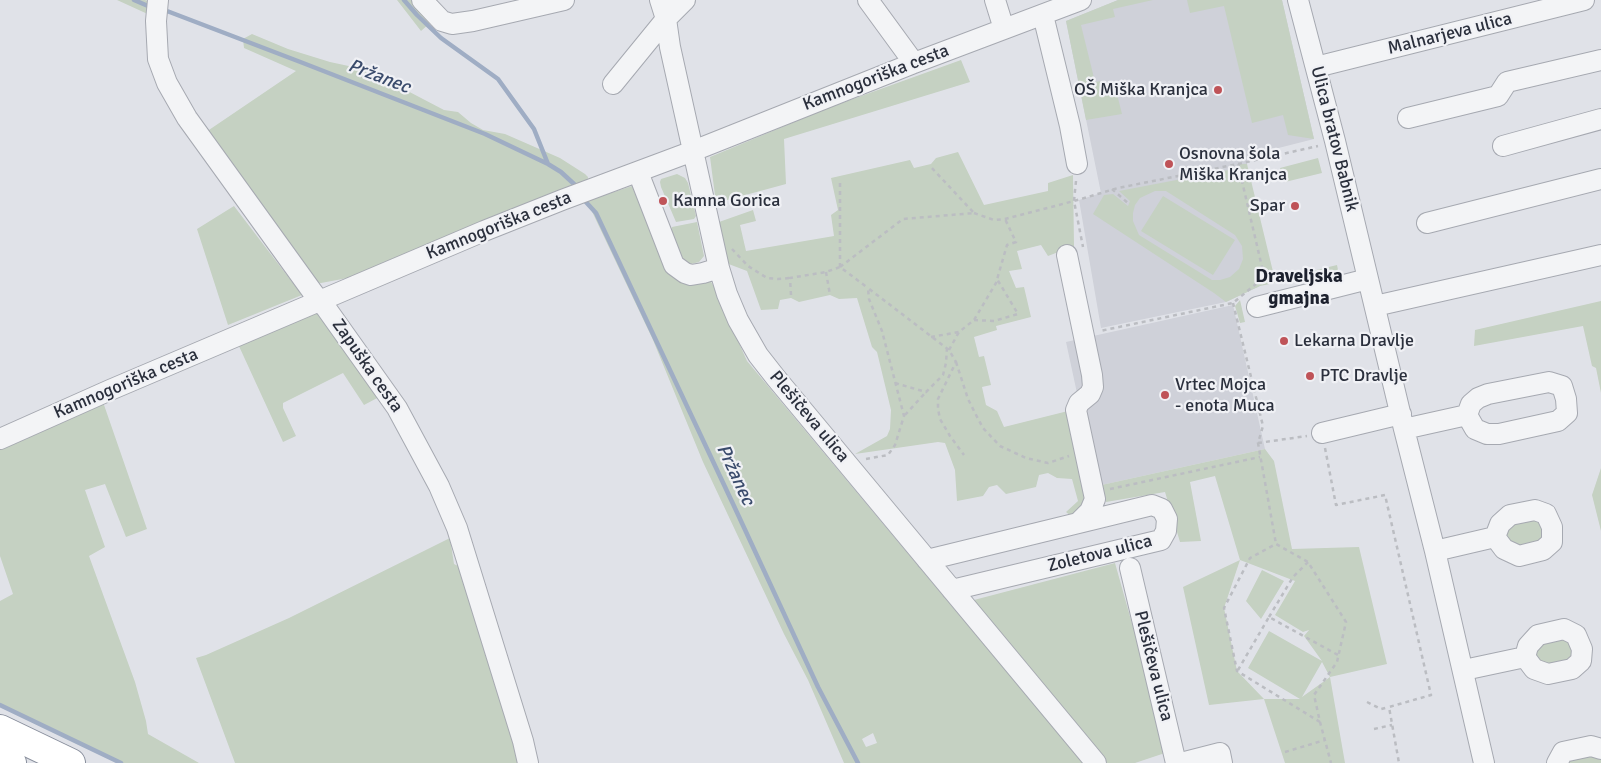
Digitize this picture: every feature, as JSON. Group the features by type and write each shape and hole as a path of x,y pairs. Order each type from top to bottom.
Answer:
{"highway":[{"path":"0,729 71,763"},
{"path":"0,757 12,763"}],"street":[{"name":"Zapuška cesta","path":"158,0 156,21 158,59 167,83 187,118 397,408 439,486 457,528 528,763"},
{"path":"422,0 442,21 452,24 564,0"},
{"name":"Plešičeva ulica","path":"660,0 666,20 670,47 719,268 738,320 758,355 1096,763"},
{"path":"613,84 666,20 686,0"},
{"path":"868,0 914,63"},
{"path":"995,0 1004,29"},
{"name":"Kamnogoriška cesta","path":"0,438 484,231 1080,0"},
{"name":"Ulica bratov Babnik","path":"1298,0 1375,306 1402,422 1436,551 1484,763"},
{"name":"Malnarjeva ulica","path":"1316,67 1584,0"},
{"path":"1043,15 1070,126 1077,164"},
{"path":"1408,118 1498,96 1507,82 1601,60"},
{"path":"1503,146 1601,119"},
{"path":"638,172 674,265 691,275 719,268"},
{"path":"1427,223 1601,179"},
{"name":"Zoletova ulica","path":"1075,252 1093,387 1090,394 1079,402 1076,410 1095,499 1090,511 1079,522"},
{"path":"1375,306 1601,255"},
{"path":"1257,307 1368,279"},
{"path":"1322,433 1467,415"},
{"name":"Zoletova ulica","path":"928,560 1152,505 1162,509 1167,519 1166,531 1161,540 952,590"},
{"path":"1436,551 1495,537"},
{"name":"Plešičeva ulica","path":"1130,568 1176,763"},
{"path":"1464,670 1525,658"},
{"path":"1557,763 1563,752 1591,746 1601,749"},
{"path":"1181,763 1220,753 1222,763"}],"path":[{"path":"712,235 721,235 748,266 766,278 790,278 840,268 903,219 974,213 994,220 1005,219 1112,189 1318,146"},
{"path":"1075,252 1074,201 1077,164"},
{"path":"1098,332 1233,303 1257,283 1264,280 1238,164"},
{"path":"930,166 974,213"},
{"path":"840,181 840,268"},
{"path":"1112,189 1129,204"},
{"path":"847,463 888,454 895,445 904,416 943,375 948,349 959,332 974,320 997,279 1008,245 1016,242 1005,219"},
{"path":"840,268 948,349 956,362 965,391 983,428 1000,446 1026,458 1048,463 1084,451"},
{"path":"826,272 830,295"},
{"path":"790,278 791,295"},
{"path":"974,320 994,321 1018,314 997,279"},
{"path":"868,288 869,299 882,331 904,416"},
{"path":"1233,303 1263,426 1258,443 1276,544"},
{"path":"931,337 959,332"},
{"path":"956,362 938,399 938,409 940,419 964,455"},
{"path":"895,383 926,392"},
{"path":"1258,443 1322,433 1336,505 1385,494 1431,695 1381,709 1367,702"},
{"path":"1093,493 1260,457"},
{"path":"1276,544 1308,562 1346,622 1336,662 1314,695 1331,763"},
{"path":"1276,544 1250,558 1224,608 1237,671 1320,722"},
{"path":"1237,671 1293,577 1308,562"},
{"path":"1269,617 1338,655"},
{"path":"1389,707 1399,763"},
{"path":"1374,729 1392,725"},
{"path":"1285,752 1325,740"}],"shaded area":[{"name":"Osnovna šola Miška Kranjca","path":"1118,0 1282,0 1314,139 1247,156 1247,164 1239,164 1264,283 1226,302 1101,328 1079,200 1101,193 1066,21"},
{"name":"Vrtec Mojca - enota Muca","path":"1233,305 1265,449 1097,486 1066,342"}],"green space":[{"path":"117,0 145,0 153,3 152,16"},
{"path":"397,0 411,0 430,23 421,31"},
{"path":"1118,0 1153,0 1113,9 1115,17 1081,25 1095,82 1102,81 1105,96 1117,94 1122,114 1086,120 1066,21"},
{"path":"1187,0 1282,0 1314,139 1288,135 1283,115 1252,123 1224,6 1190,13"},
{"path":"252,34 288,49 330,62 358,68 444,110 458,112 483,130 505,134 560,158 585,174 588,177 587,183 353,277 321,283 311,282 203,134 296,71 244,48 243,39"},
{"path":"961,60 970,82 784,139 786,184 716,203 710,157 828,108"},
{"path":"958,152 984,205 1048,191 1048,183 1073,175 1074,246 1048,256 1041,245 1017,251 1022,269 1009,271 1016,288 1024,287 1031,317 996,326 997,330 974,337 979,357 984,356 991,385 982,387 986,405 997,411 1004,427 1068,411 1089,499 1072,517 1066,512 1078,501 1072,479 1057,478 1048,473 1039,475 1036,487 1006,494 997,485 989,487 983,496 957,501 955,470 945,443 938,442 855,454 887,436 890,429 891,410 877,352 872,347 857,298 839,299 830,295 799,302 791,298 780,300 778,309 761,310 747,271 726,263 719,222 753,210 756,221 740,225 746,251 834,236 831,215 838,210 831,178 910,160 914,168 931,164 936,158"},
{"path":"1318,158 1322,173 1285,182 1280,168"},
{"path":"1238,164 1247,164 1275,280 1337,265 1338,270 1260,286 1226,302 1093,214 1104,195 1113,194 1128,206 1130,201 1119,191 1239,168","holes":["1155,191 1166,191 1235,235 1242,246 1243,259 1239,269 1230,277 1212,280 1139,235 1133,221 1135,205 1140,198"]},
{"path":"677,174 685,178 688,183 696,216 694,219 676,222 661,187 661,179"},
{"path":"632,186 666,268 711,282 747,361 1083,763 844,763 808,680 784,634 703,462 653,340 587,201","holes":["873,733 877,743 866,747 862,739"]},
{"path":"1163,196 1235,240 1213,275 1141,231"},
{"path":"234,206 302,295 228,325 197,229"},
{"path":"697,222 704,256 699,262 691,264 683,259 671,230 672,227"},
{"path":"1240,300 1245,322 1240,323 1235,306"},
{"path":"1601,301 1601,393 1596,368 1592,366 1583,326 1474,346 1475,330"},
{"path":"316,312 322,314 381,396 364,405 343,373 283,403 283,408 296,436 283,442 238,344"},
{"path":"103,402 147,529 126,537 105,484 85,490 105,547 89,556 135,682 148,734 199,763 119,763 0,705 0,601 13,594 0,556 0,445"},
{"path":"1265,449 1274,461 1292,549 1359,547 1387,664 1330,677 1345,763 1285,763 1264,699 1300,699 1248,668 1269,631 1322,661 1304,636 1309,630 1303,632 1275,615 1295,581 1240,560 1215,476 1190,482 1201,541 1180,542 1165,492 1106,502 1104,495 1097,486","holes":["1322,662 1330,677 1302,697"]},
{"path":"1601,468 1601,531 1592,495"},
{"path":"1535,519 1543,523 1543,545 1521,551 1503,539 1513,521"},
{"path":"450,538 454,564 464,569 522,763 235,763 196,658 289,618"},
{"path":"1240,560 1224,608 1237,671 1264,699 1209,705 1183,587"},
{"path":"1115,563 1168,752 1135,763 1104,763 973,607 974,600"},
{"path":"1262,570 1284,581 1261,619 1246,601"},
{"path":"1542,638 1572,640 1572,662 1550,668 1532,656"},
{"path":"1601,753 1601,763 1566,763 1569,758"}],"waterway":[{"name":"Pržanec","path":"134,0 148,6"},
{"path":"404,0 441,38 498,79 534,129 548,164"},
{"name":"Pržanec","path":"167,11 485,134 548,164 561,172 574,184"},
{"name":"Pržanec","path":"585,201 596,213 818,687 858,763"},
{"path":"0,705 121,763"}],"place":[{"name":"OŠ Miška Kranjca","path":"1218,90"},
{"name":"Osnovna šola Miška Kranjca","path":"1169,164"},
{"name":"Kamna Gorica","path":"663,201"},
{"name":"Spar","path":"1295,206"},
{"name":"Lekarna Dravlje","path":"1284,341"},
{"name":"PTC Dravlje","path":"1310,376"},
{"name":"Vrtec Mojca - enota Muca","path":"1165,395"}],"district":[{"name":"Draveljska gmajna","path":"1299,288"}]}
